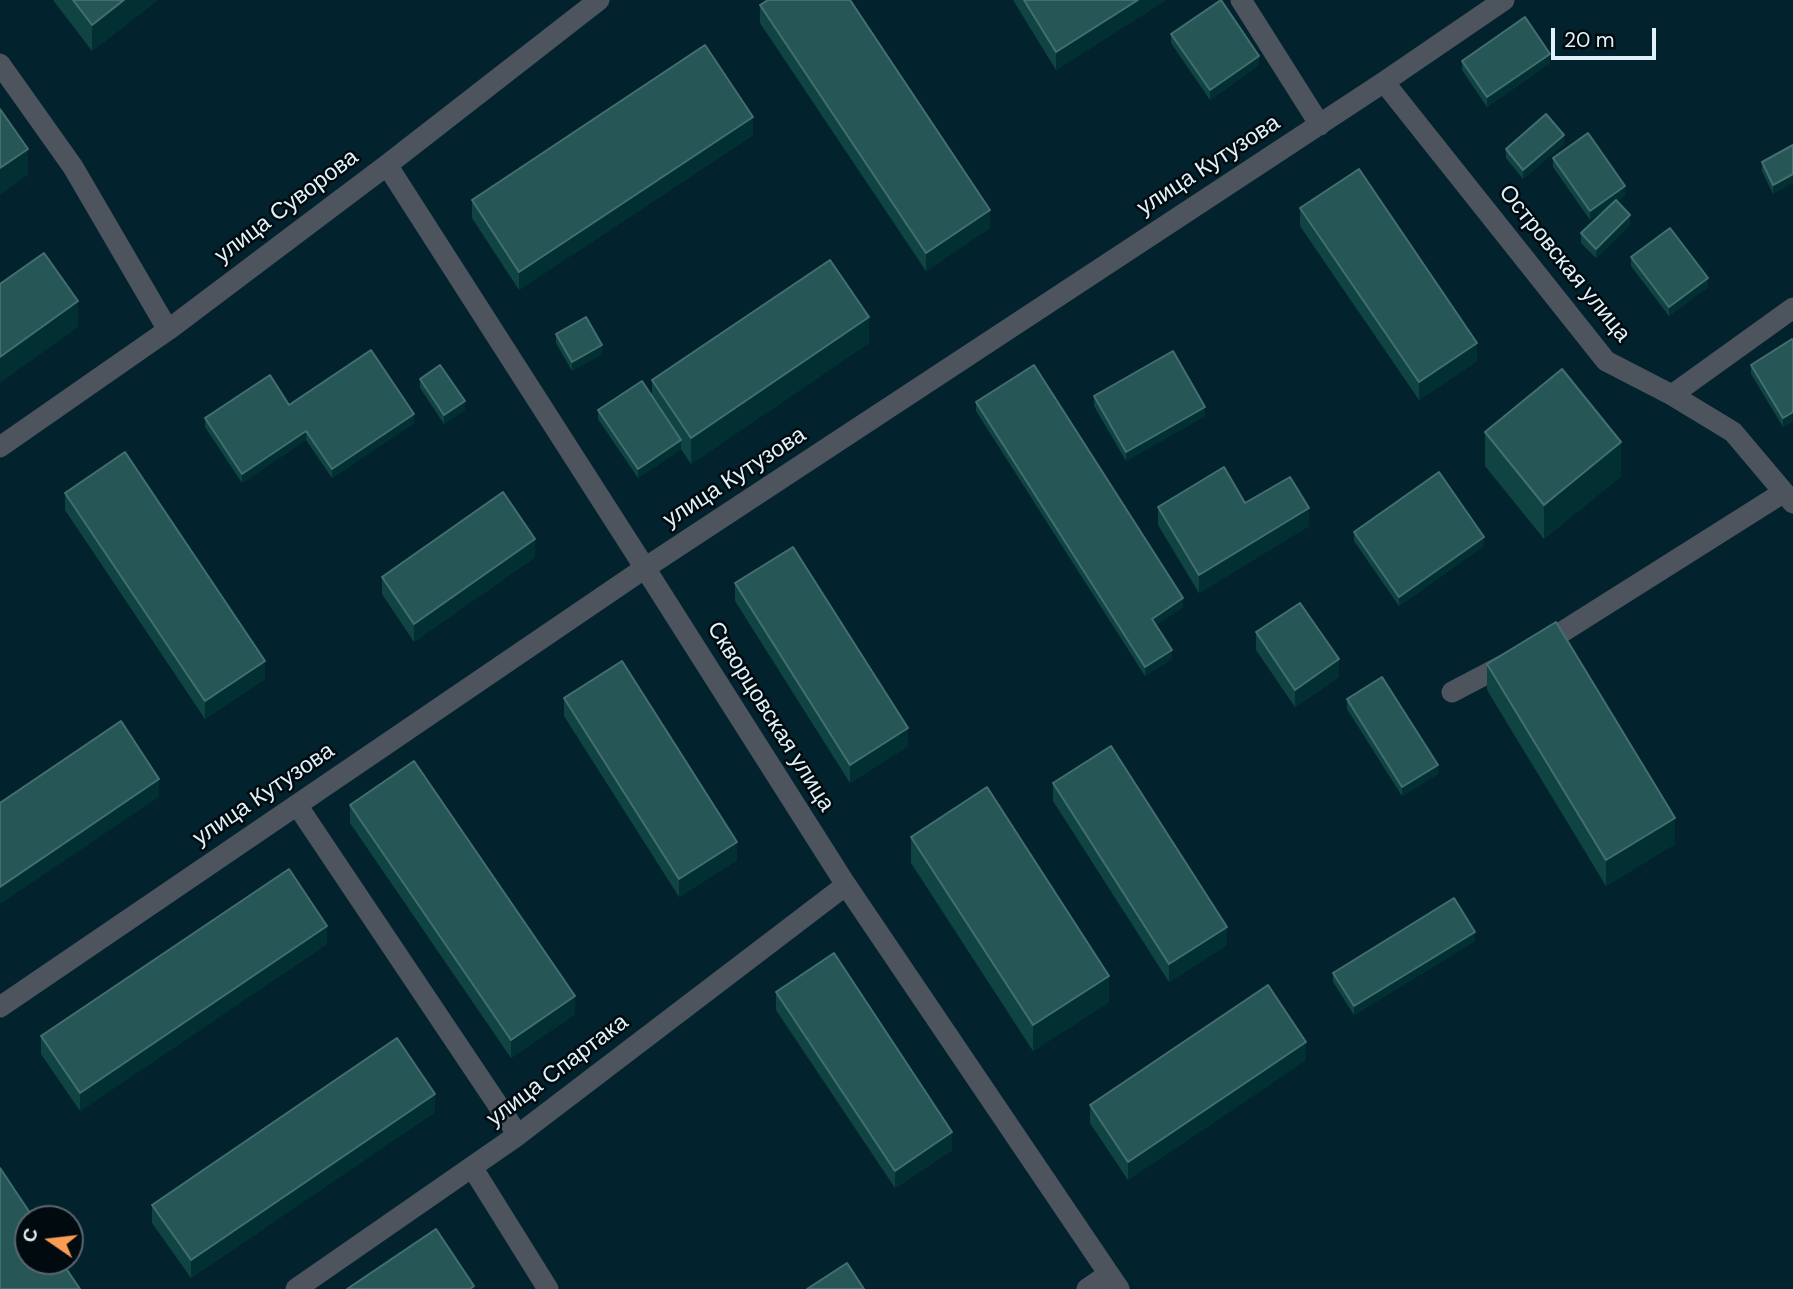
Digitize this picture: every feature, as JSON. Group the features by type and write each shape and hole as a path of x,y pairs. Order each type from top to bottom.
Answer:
{"street":[{"name":"улица Суворова","path":"0,447 168,330 387,165 599,0"},
{"path":"1241,0 1320,125"},
{"name":"улица Кутузова","path":"0,1007 645,568 1320,125 1504,0"},
{"path":"0,64 73,167 168,330"},
{"name":"Островская улица","path":"1384,82 1606,361 1672,395 1733,432 1788,498"},
{"name":"Скворцовская улица","path":"387,165 846,886 1114,1282"},
{"path":"1672,395 1793,308"},
{"path":"1452,692 1542,645 1788,498"},
{"path":"297,805 518,1135"},
{"name":"улица Спартака","path":"296,1289 518,1135 846,886"},
{"path":"472,1167 548,1289"},
{"path":"1087,1289 1114,1282"}],"building":[{"path":"73,0 124,0 92,25"},
{"path":"768,0 850,0 990,210 926,253 760,5"},
{"path":"1024,0 1138,0 1056,52"},
{"path":"1221,0 1259,56 1210,90 1171,34"},
{"path":"1525,17 1550,54 1487,97 1462,61"},
{"path":"705,45 753,117 519,272 472,200"},
{"path":"0,109 28,149 0,168"},
{"path":"1546,114 1564,135 1523,170 1506,149"},
{"path":"1588,133 1625,186 1590,211 1553,158"},
{"path":"1793,145 1793,174 1773,185 1762,162"},
{"path":"1359,169 1477,343 1419,382 1300,208"},
{"path":"1616,200 1630,215 1596,249 1581,233"},
{"path":"1670,228 1708,278 1669,307 1631,257"},
{"path":"44,253 78,301 0,357 0,284"},
{"path":"830,260 869,317 691,438 652,380"},
{"path":"586,317 602,345 572,362 556,334"},
{"path":"1792,339 1793,412 1783,418 1751,365"},
{"path":"371,350 414,414 332,469 306,431 242,474 205,418 270,375 289,405"},
{"path":"1173,351 1205,407 1126,452 1094,396"},
{"path":"440,365 465,401 444,415 420,379"},
{"path":"1034,365 1183,598 1152,619 1172,650 1145,667 976,402"},
{"path":"1562,369 1621,442 1544,505 1485,432"},
{"path":"642,381 681,440 638,469 598,410"},
{"path":"125,452 265,661 205,701 65,493"},
{"path":"1224,467 1245,503 1290,477 1309,508 1199,575 1158,507"},
{"path":"1439,472 1484,537 1399,597 1354,532"},
{"path":"503,492 535,539 414,624 382,577"},
{"path":"793,547 908,728 850,765 735,583"},
{"path":"1300,603 1339,659 1295,690 1256,632"},
{"path":"1556,622 1675,818 1606,860 1487,664"},
{"path":"622,661 737,842 679,879 564,698"},
{"path":"1382,677 1438,765 1402,787 1347,699"},
{"path":"121,721 159,779 0,887 0,803"},
{"path":"1111,746 1227,927 1169,964 1053,783"},
{"path":"414,761 575,996 511,1040 350,805"},
{"path":"987,787 1109,976 1033,1025 911,837"},
{"path":"289,869 327,926 80,1093 41,1036"},
{"path":"1454,898 1475,932 1354,1006 1333,973"},
{"path":"834,953 952,1132 895,1171 776,992"},
{"path":"1268,985 1306,1042 1128,1162 1090,1105"},
{"path":"397,1038 435,1094 191,1260 152,1205"},
{"path":"0,1168 25,1205 14,1205 14,1275 70,1275 80,1289 0,1289"},
{"path":"436,1229 474,1286 470,1289 347,1289"},
{"path":"847,1263 864,1289 807,1289"}]}
